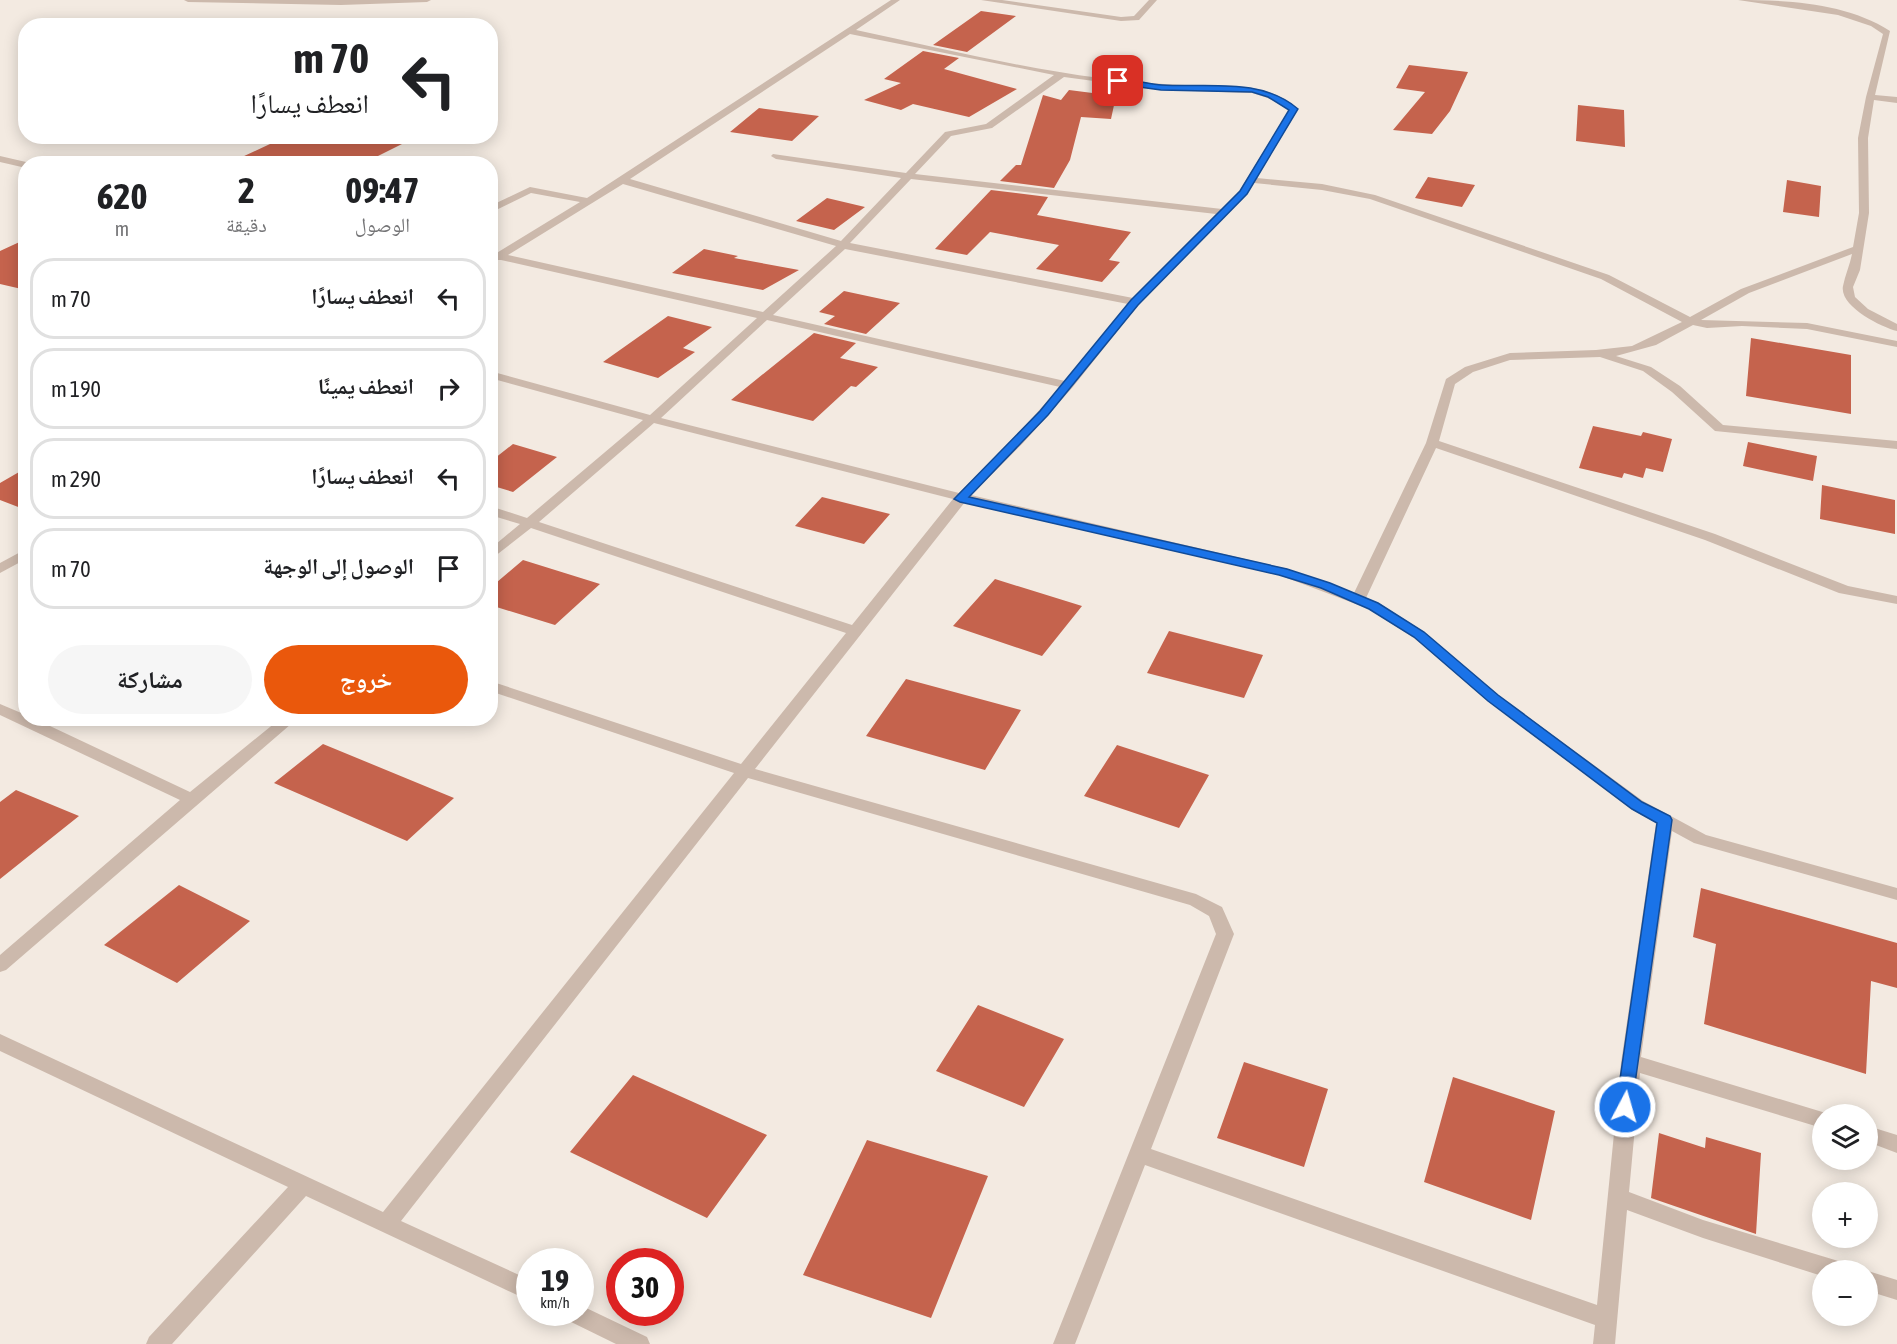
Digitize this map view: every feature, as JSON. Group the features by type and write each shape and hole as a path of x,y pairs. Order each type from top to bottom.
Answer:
{"street":[{"path":"188,0 341,3 427,0"},
{"path":"498,257 621,180 896,0"},
{"path":"985,0 1121,19 1136,18 1153,0"},
{"path":"1745,0 1837,14 1881,28 1887,33 1870,97 1863,147 1865,199 1855,270 1848,287 1850,298 1864,310 1897,328"},
{"path":"387,1223 960,499 1019,441 1135,302 1244,192 1294,109 1270,96 1235,88 1161,87 1062,74 848,31"},
{"path":"498,550 651,420 843,245 948,134 989,126 1062,74"},
{"path":"1870,97 1897,100"},
{"path":"776,156 908,176 1224,212"},
{"path":"0,159 18,163"},
{"path":"621,180 843,245 1135,302"},
{"path":"1251,180 1322,187 1372,197 1605,278 1688,321 1707,325 1742,323 1807,326 1897,344"},
{"path":"498,206 530,190 588,201"},
{"path":"1359,600 1432,443 1450,382 1470,368 1498,358 1551,352 1596,354 1641,348 1746,290 1857,249"},
{"path":"498,260 1068,385"},
{"path":"1596,354 1647,369 1676,389 1719,428 1897,445"},
{"path":"498,376 651,420 960,499 1283,572 1359,600 1419,634 1493,698 1637,805 1700,839 1897,894"},
{"path":"1432,443 1710,537 1844,590 1897,600"},
{"path":"498,513 856,631"},
{"path":"0,568 18,558"},
{"path":"498,689 744,771 1196,900 1216,912 1225,934 1064,1344"},
{"path":"0,709 18,717"},
{"path":"36,726 192,799"},
{"path":"0,965 192,799 281,726"},
{"path":"1604,1344 1630,1063 1665,820"},
{"path":"0,1042 516,1284"},
{"path":"1630,1063 1812,1117"},
{"path":"1878,1137 1897,1143"},
{"path":"1139,1154 1607,1319"},
{"path":"157,1344 304,1184"},
{"path":"1617,1197 1703,1229 1812,1263"},
{"path":"1878,1284 1897,1290"},
{"path":"594,1322 639,1344"}],"building":[{"path":"981,11 1016,16 967,52 933,45"},
{"path":"923,51 959,58 944,69 1017,89 969,117 913,104 901,110 864,100 901,83 884,79"},
{"path":"1409,65 1468,72 1450,111 1432,134 1393,130 1425,92 1396,88"},
{"path":"1069,90 1116,96 1111,119 1081,117 1070,160 1054,188 1000,181 1016,165 1021,165 1043,95 1061,100"},
{"path":"1578,105 1624,110 1625,147 1576,141"},
{"path":"759,108 819,116 792,141 730,132"},
{"path":"270,144 402,144 378,156 244,156"},
{"path":"1428,177 1475,185 1462,207 1415,198"},
{"path":"1787,180 1821,186 1819,217 1783,212"},
{"path":"991,190 1048,197 1037,215 1131,232 1109,260 1120,262 1102,282 1036,269 1059,245 990,232 967,255 935,249"},
{"path":"827,198 865,207 834,230 796,221"},
{"path":"18,243 18,288 0,284 0,251"},
{"path":"704,249 738,256 734,258 799,270 763,290 672,273"},
{"path":"844,291 900,303 866,334 824,324 835,316 819,312"},
{"path":"668,316 712,327 683,348 695,352 658,378 603,362"},
{"path":"814,333 856,343 840,358 878,367 856,387 851,386 813,421 731,400"},
{"path":"1751,338 1851,355 1851,414 1746,396"},
{"path":"1593,426 1641,436 1643,432 1672,439 1663,472 1646,468 1643,478 1624,473 1622,478 1579,468"},
{"path":"1748,442 1817,456 1813,481 1743,466"},
{"path":"513,444 557,457 513,492 498,487 498,456"},
{"path":"18,473 18,507 0,500 0,483"},
{"path":"1822,485 1895,500 1895,534 1820,519"},
{"path":"822,497 890,514 864,544 795,526"},
{"path":"523,560 600,584 555,625 498,607 498,581"},
{"path":"995,579 1082,606 1042,656 953,626"},
{"path":"1169,631 1263,655 1244,698 1147,673"},
{"path":"906,679 1021,710 985,770 866,736"},
{"path":"323,744 454,798 407,841 274,783"},
{"path":"1117,745 1209,775 1179,828 1084,796"},
{"path":"16,790 79,816 0,879 0,802"},
{"path":"179,885 250,921 177,983 104,945"},
{"path":"1701,888 1897,943 1897,988 1871,981 1866,1074 1704,1024 1716,944 1693,937"},
{"path":"978,1005 1064,1039 1024,1107 936,1071"},
{"path":"1244,1062 1328,1089 1304,1167 1217,1138"},
{"path":"633,1075 767,1135 707,1218 570,1152"},
{"path":"1453,1077 1555,1111 1531,1220 1424,1182"},
{"path":"1659,1133 1705,1148 1706,1137 1761,1153 1756,1234 1651,1198"},
{"path":"867,1140 988,1176 931,1318 803,1275"}],"route":[{"path":"1118,81 1161,87 1253,90 1294,109 1244,192 1135,302 1044,413 960,499 1283,572 1374,606 1419,634 1493,698 1637,805 1665,820 1625,1107"}]}
